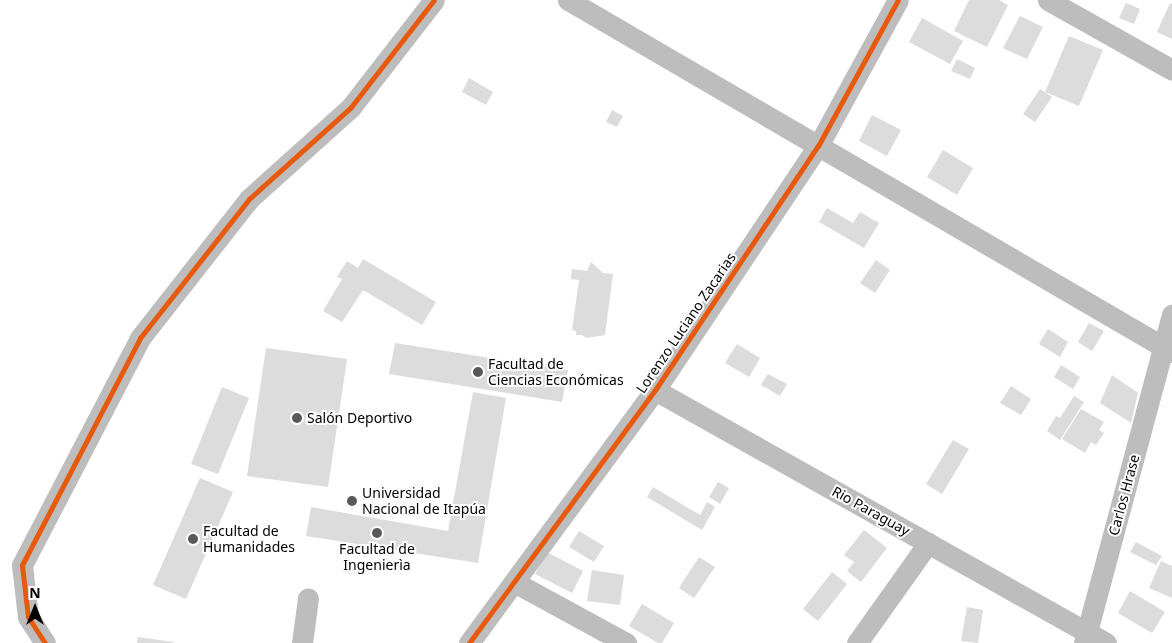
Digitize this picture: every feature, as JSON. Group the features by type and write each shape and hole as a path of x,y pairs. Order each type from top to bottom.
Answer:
{"street":[{"path":"45,643 28,617 22,566 140,338 249,199 351,108 434,0"},
{"path":"568,0 1168,350"},
{"name":"Lorenzo Luciano Zacarias","path":"469,643 655,390 818,146 898,0"},
{"path":"1048,0 1172,70"},
{"name":"Carlos Hrase","path":"1086,637 1168,350 1172,315"},
{"name":"Rio Paraguay","path":"655,390 928,543 1086,637 1106,643"},
{"path":"857,643 928,543"},
{"path":"514,582 626,643"},
{"path":"302,643 308,598"}],"building":[{"path":"969,0 999,0 1008,5 987,47 954,31"},
{"path":"1126,3 1140,9 1134,24 1119,18"},
{"path":"1170,3 1172,4 1172,39 1157,32"},
{"path":"1020,16 1043,27 1027,59 1003,48"},
{"path":"922,18 963,41 950,64 909,42"},
{"path":"1069,36 1103,50 1079,106 1045,92"},
{"path":"957,59 975,68 970,79 951,71"},
{"path":"469,78 493,92 486,105 462,92"},
{"path":"1040,89 1052,97 1035,122 1023,114"},
{"path":"612,110 623,116 617,127 606,122"},
{"path":"872,115 901,130 887,156 859,141"},
{"path":"943,150 973,168 957,195 927,177"},
{"path":"827,208 853,223 860,212 879,223 864,248 819,222"},
{"path":"363,259 436,302 422,325 363,290 342,322 323,311 342,279 337,277 347,261 358,268"},
{"path":"876,260 890,270 875,293 860,283"},
{"path":"591,262 603,273 613,274 605,335 587,338 582,335 576,335 576,331 572,330 579,280 571,279 572,269 587,271"},
{"path":"1089,323 1104,331 1092,351 1078,342"},
{"path":"1048,329 1068,342 1060,357 1039,344"},
{"name":"Facultad de Ciencias Económicas","path":"395,343 568,370 562,402 389,374"},
{"path":"737,344 760,358 749,377 725,363"},
{"name":"Salón Deportivo","path":"266,348 347,359 328,487 247,476"},
{"path":"1061,365 1080,377 1073,389 1054,377"},
{"path":"768,374 787,384 780,396 761,385"},
{"path":"1112,375 1138,393 1131,423 1100,403"},
{"path":"1011,386 1031,399 1021,415 1000,403"},
{"path":"222,387 249,398 218,474 191,464"},
{"path":"473,392 506,398 478,563 306,536 311,507 448,531"},
{"path":"1074,396 1084,402 1060,440 1047,431 1056,416 1060,418"},
{"path":"1081,409 1104,422 1099,430 1104,433 1096,445 1091,442 1085,453 1062,439"},
{"path":"953,440 969,449 942,494 926,484"},
{"name":"Facultad de Humanidades","path":"200,478 233,492 186,599 153,585"},
{"path":"718,482 729,488 720,504 709,497"},
{"path":"653,487 700,515 707,502 715,507 702,530 647,497"},
{"path":"864,530 887,548 861,582 847,571 854,562 844,555"},
{"path":"579,531 604,546 594,562 569,547"},
{"path":"1136,542 1162,556 1156,565 1130,552"},
{"path":"547,552 583,571 572,593 535,574"},
{"path":"699,557 715,567 694,598 679,588"},
{"path":"1161,561 1172,566 1172,598 1149,588"},
{"path":"592,570 624,575 620,605 587,601"},
{"path":"832,572 847,584 818,621 803,609"},
{"path":"1130,591 1165,612 1152,633 1118,613"},
{"path":"642,604 674,623 662,643 658,643 629,626"},
{"path":"967,607 983,610 978,643 961,641"},
{"path":"138,637 173,642 173,643 137,643"}],"cycle path":[{"path":"45,643 28,617 22,565 140,338 249,199 351,107 434,0"},
{"path":"469,643 655,390 818,146 898,0"}],"place":[{"name":"Facultad de Ciencias Económicas","path":"478,372"},
{"name":"Salón Deportivo","path":"297,418"},
{"name":"Universidad Nacional de Itapúa","path":"352,501"},
{"name":"Facultad de Ingenierìa","path":"377,533"},
{"name":"Facultad de Humanidades","path":"193,539"}]}
